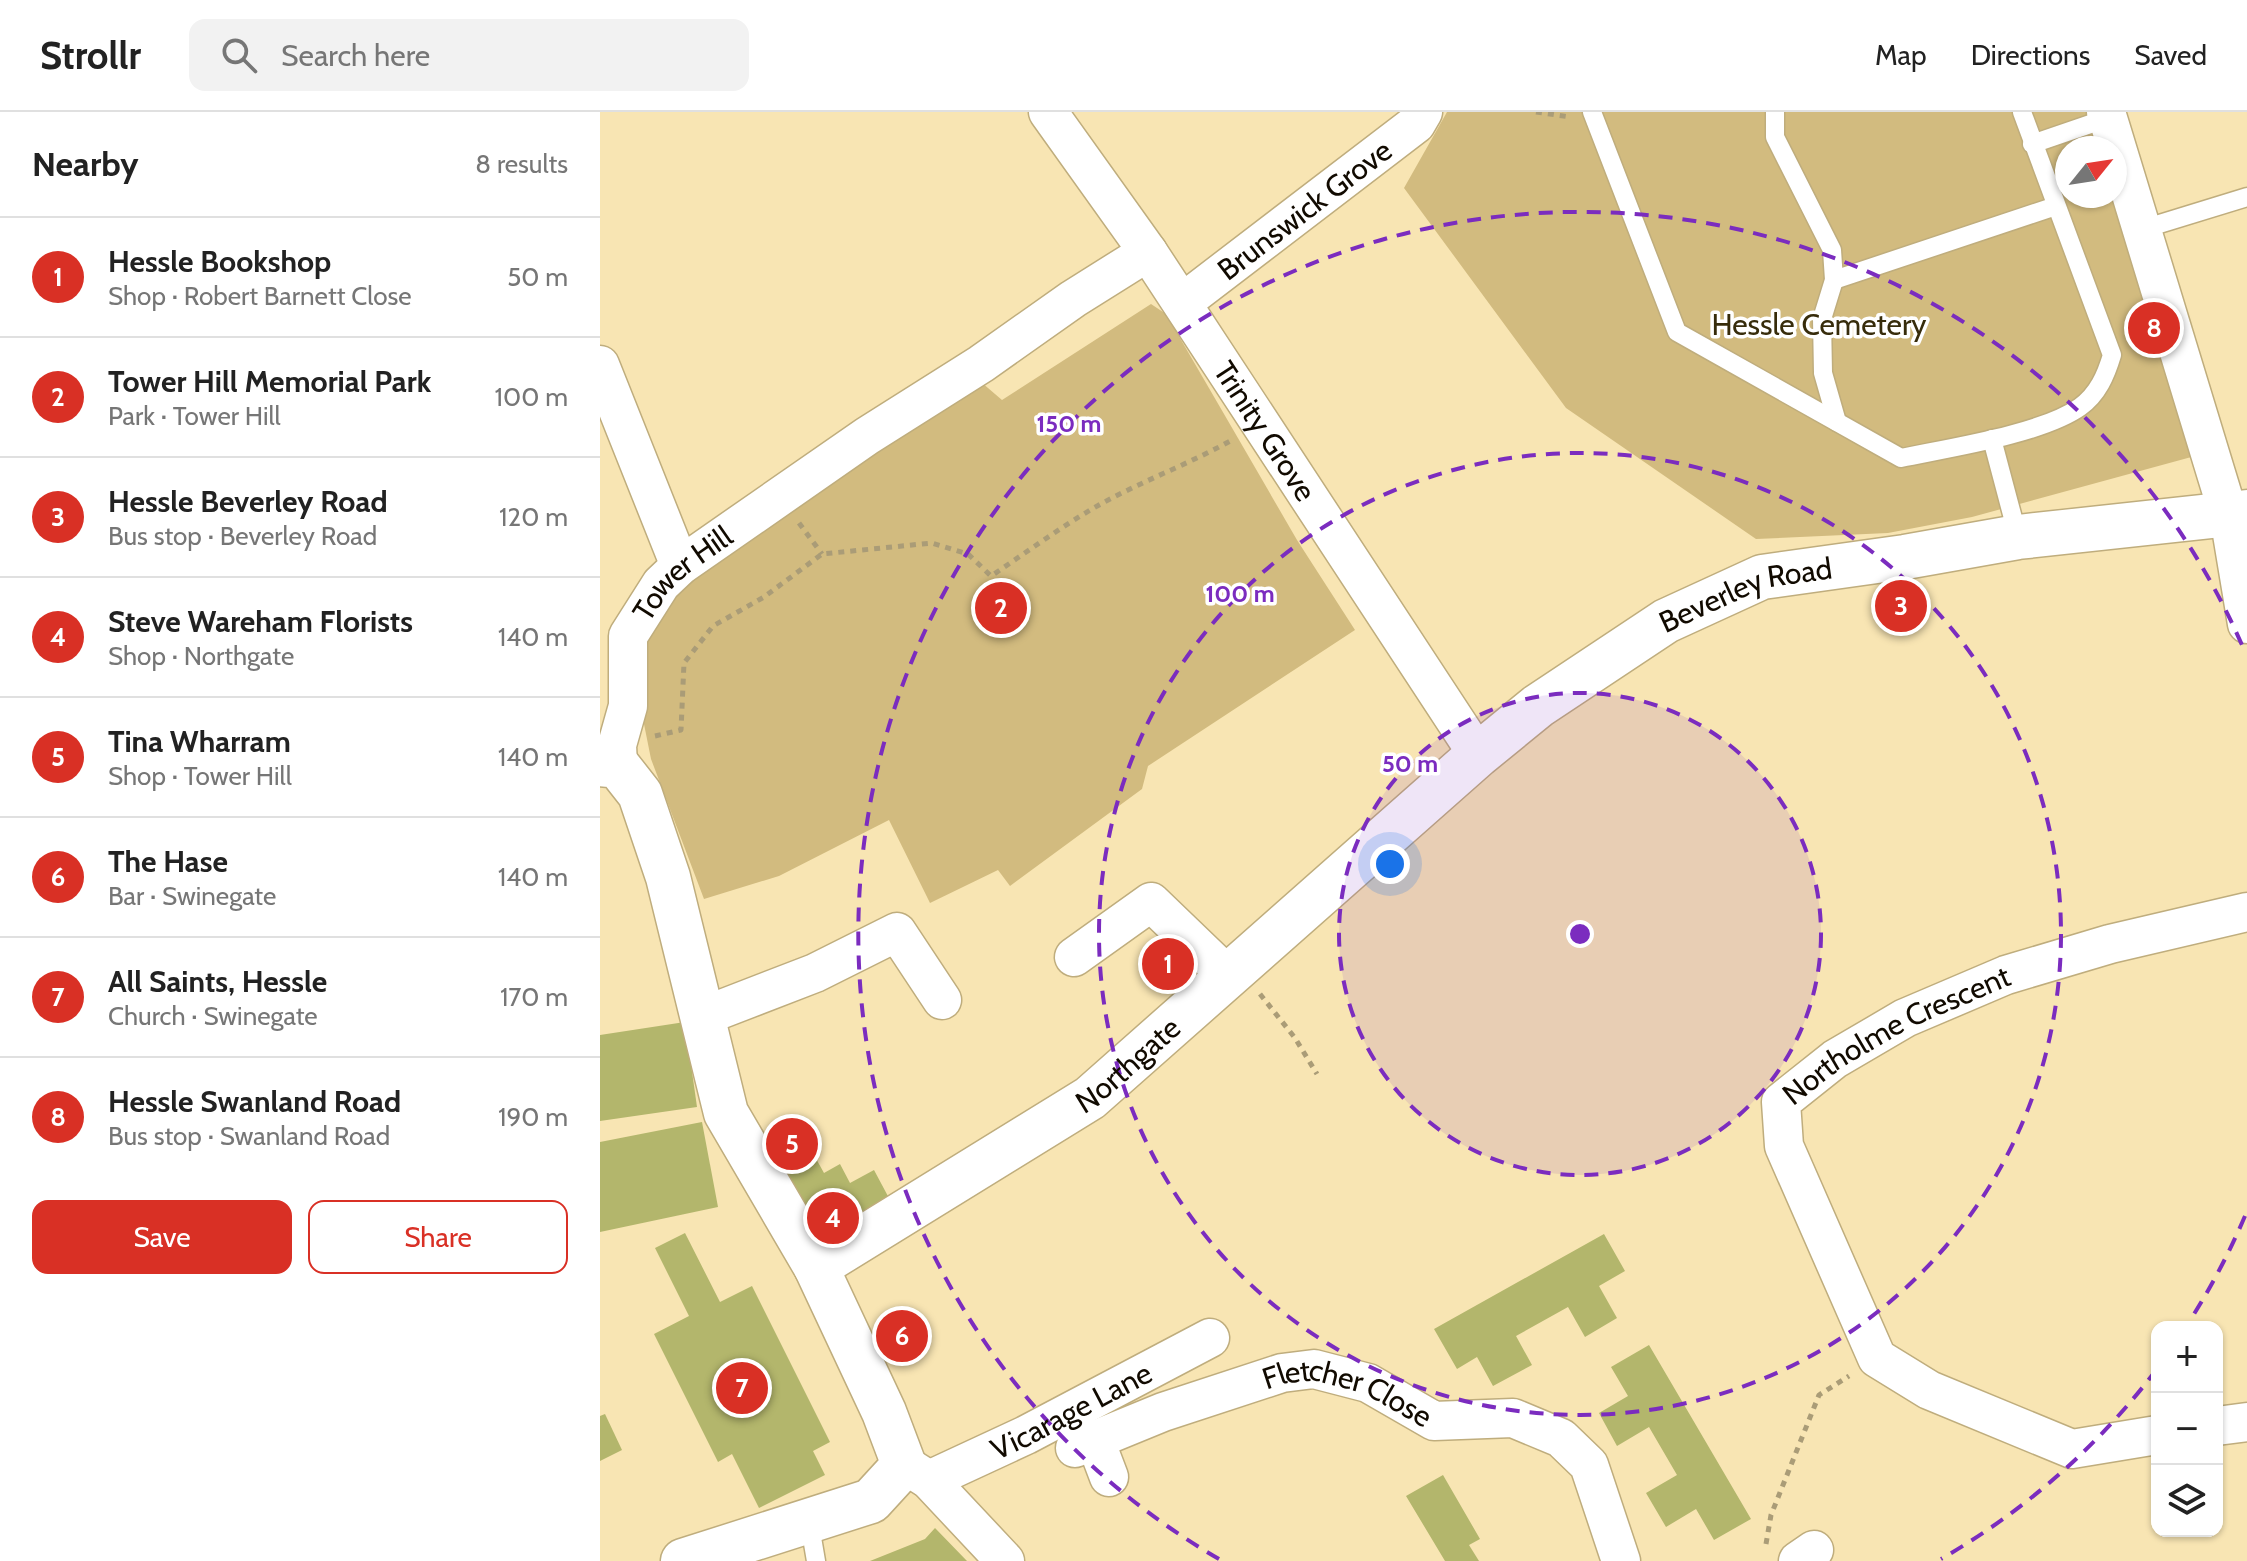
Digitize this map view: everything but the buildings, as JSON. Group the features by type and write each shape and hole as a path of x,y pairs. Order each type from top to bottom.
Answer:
{"street":[{"name":"Trinity Grove","path":"1048,112 1148,252 1478,755"},
{"name":"Brunswick Grove","path":"1182,303 1416,124 1423,112"},
{"path":"2107,115 2238,514 2247,624"},
{"name":"Tower Hill","path":"916,1472 884,1412 816,1267 726,1113 668,877 640,794 609,765 628,706 628,636 661,584 680,566 867,436 1148,252"},
{"path":"600,365 680,566"},
{"name":"Beverley Road","path":"1478,755 1538,706 1666,621 1762,577 2018,537 2238,514"},
{"name":"Northgate","path":"816,1267 1090,1098 1478,755"},
{"path":"1074,957 1151,902 1234,973"},
{"name":"Northolme Crescent","path":"1877,1358 1784,1146 1781,1102 1835,1059 1905,1018 2006,975 2110,944 2247,912"},
{"path":"701,1017 815,973 897,932 942,1000"},
{"name":"Vicarage Lane","path":"916,1472 1026,1435 1210,1338"},
{"path":"1877,1358 1929,1390 2072,1449 2151,1436"},
{"name":"Fletcher Close","path":"1109,1477 1085,1444 1163,1412 1282,1373 1314,1369 1368,1383 1434,1421 1513,1418 1561,1438 1589,1465 1621,1561"},
{"path":"2223,1425 2247,1422"},
{"path":"703,1558 813,1541 916,1472 1005,1561"}],"lane":[{"path":"1592,112 1677,332 1901,458 1992,439 2058,420 2082,406 2104,381 2112,355 2057,208"},
{"path":"1775,112 1775,137 1832,250 1834,280 1822,319 1823,373 1837,422"},
{"path":"2022,112 2055,203"},
{"path":"2032,144 2107,115"},
{"path":"2143,229 2247,197"},
{"path":"1834,280 2055,206"},
{"path":"1992,439 2018,537"}],"path":[{"path":"681,730 684,663 713,626 764,597 822,554 932,543 968,554 991,576 1102,504 1194,461 1261,424"},
{"path":"1234,973 1295,1038 1317,1074"},
{"path":"1792,1552 1771,1515 1819,1395 1877,1358"}],"green space":[{"name":"Hessle Cemetery","path":"1447,112 2089,112 2097,136 2055,136 2055,208 2119,208 2206,453 1972,517 1888,533 1756,539 1566,408 1404,188"},
{"path":"1151,304 1166,314 1297,540 1355,630 1148,766 1142,789 1010,886 998,870 930,903 889,820 779,876 704,899 651,759 643,719 639,655 649,618 748,533 981,382 1002,400"}],"place":[{"name":"Hessle Swanland Road","path":"2154,328"},
{"name":"Hessle Beverley Road","path":"1901,606"},
{"name":"Tower Hill Memorial Park","path":"1001,608"},
{"name":"Hessle Bookshop","path":"1168,964"},
{"name":"Tina Wharram","path":"792,1144"},
{"name":"Steve Wareham Florists","path":"833,1218"},
{"name":"The Hase","path":"902,1336"},
{"name":"All Saints, Hessle","path":"742,1388"}]}
